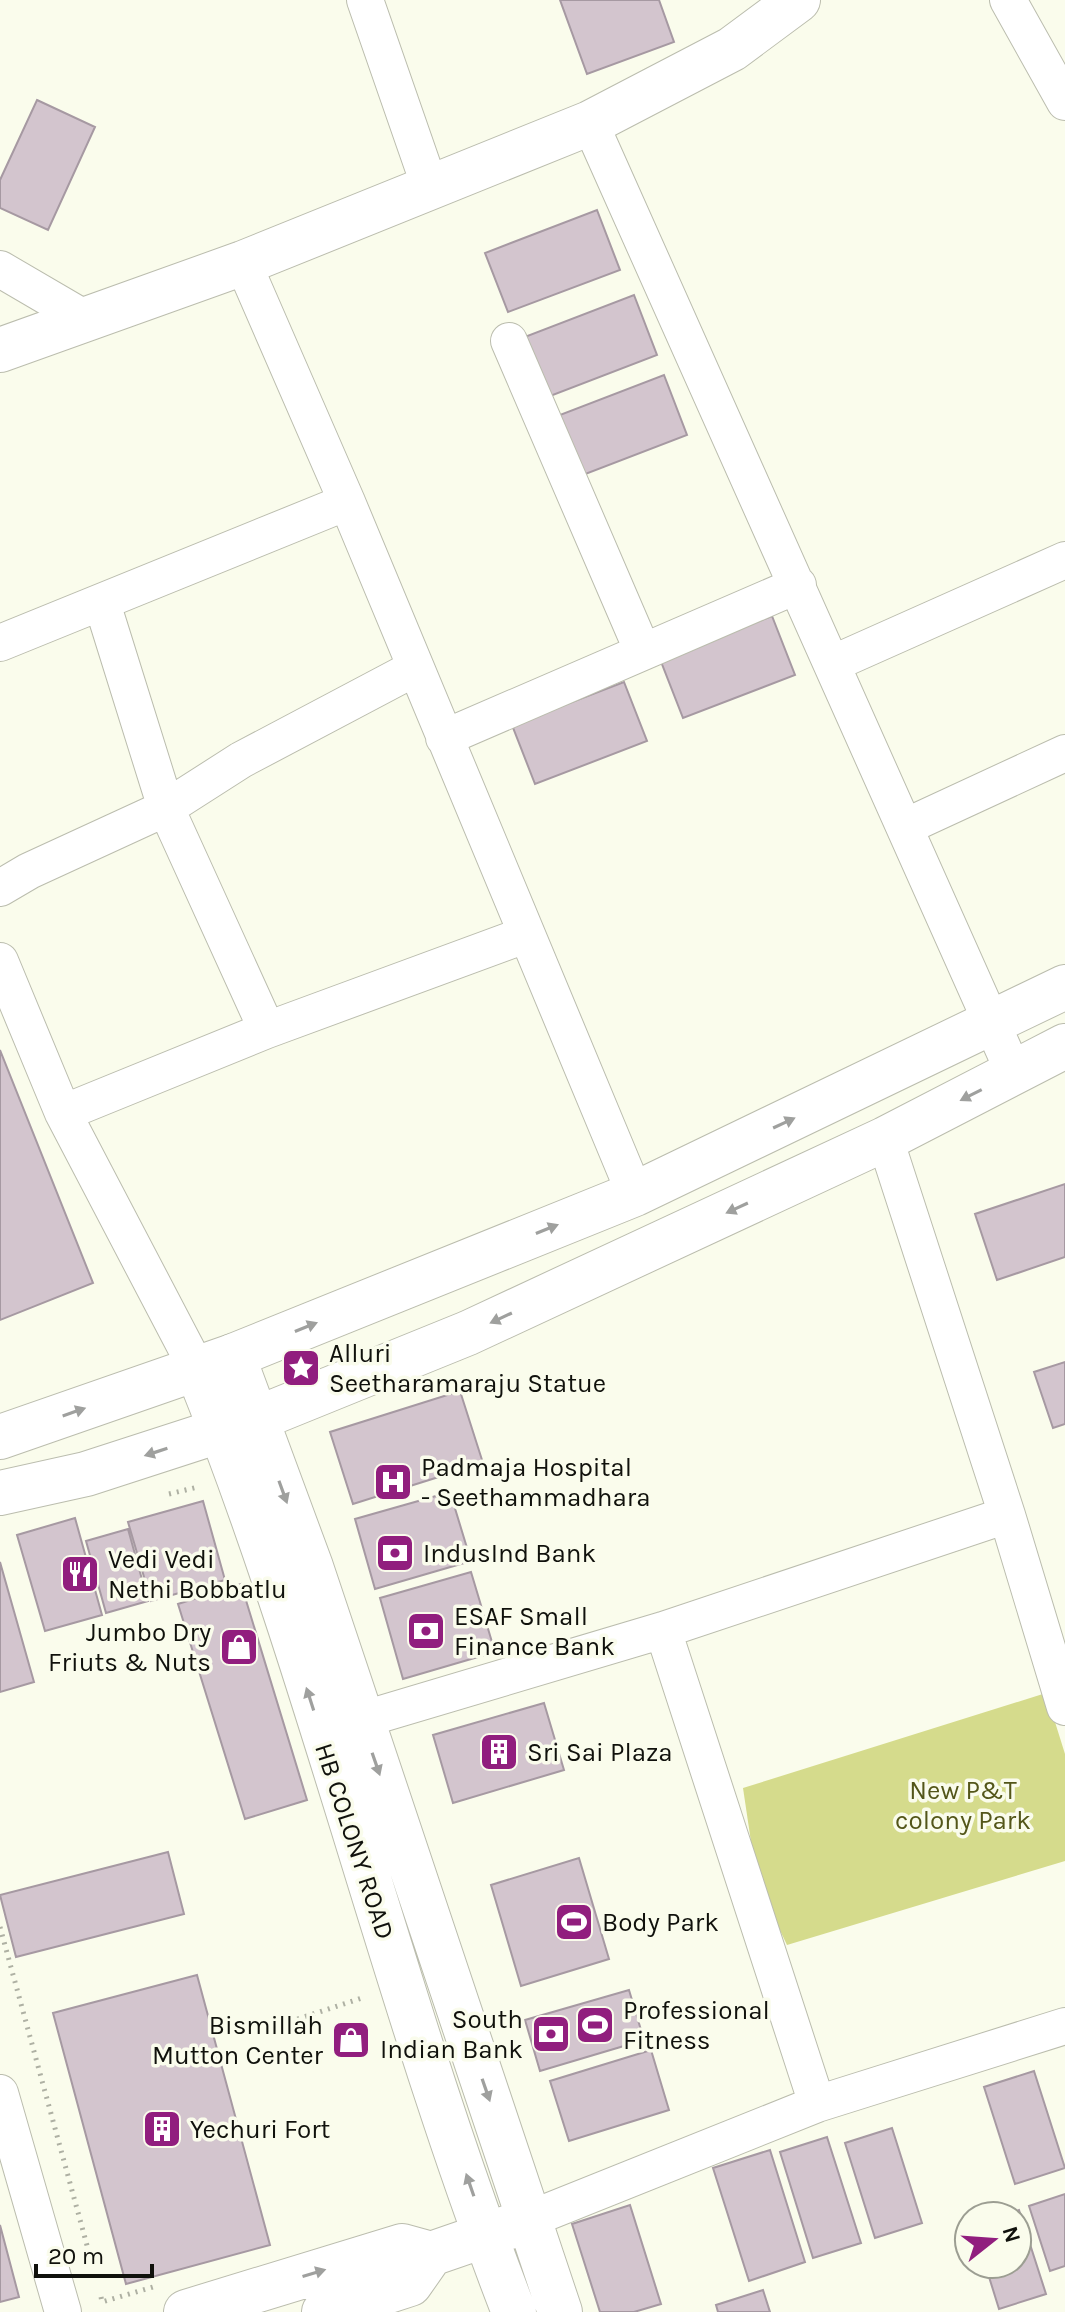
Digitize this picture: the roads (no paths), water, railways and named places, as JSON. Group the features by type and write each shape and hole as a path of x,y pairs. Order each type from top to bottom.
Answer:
{"street":[{"path":"365,0 431,190"},
{"path":"0,350 89,321 243,263 431,190 590,123 732,49 798,0"},
{"path":"1008,0 1065,102"},
{"path":"590,123 834,663 1014,1073"},
{"path":"243,263 347,502 635,1194"},
{"path":"0,269 89,321"},
{"path":"509,341 643,652"},
{"path":"0,643 347,502"},
{"path":"834,663 1065,560"},
{"path":"444,738 798,585"},
{"path":"102,603 166,808 267,1030"},
{"path":"0,888 29,871 166,808 255,753 415,668"},
{"path":"905,827 1065,753"},
{"path":"63,1113 267,1030 525,935"},
{"path":"0,961 63,1113 215,1363"},
{"path":"0,1437 215,1363 635,1194 1065,987"},
{"path":"0,1493 86,1474 239,1425 468,1333 885,1139 1065,1046"},
{"path":"885,1139 1007,1515 1054,1639 1065,1707"},
{"name":"HB COLONY ROAD","path":"215,1363 239,1425 250,1509 401,1985 514,2312"},
{"path":"239,1425 361,1720 560,2312"},
{"path":"361,1720 663,1630 1007,1515"},
{"path":"663,1630 817,2104"},
{"path":"174,2298 402,2246 431,2254 487,2236 817,2104 1065,2026"},
{"path":"0,2093 63,2312"},
{"path":"324,2312 410,2284 431,2254"}],"place":[{"name":"Alluri Seetharamaraju Statue","path":"301,1368"},
{"name":"Padmaja Hospital - Seethammadhara","path":"393,1482"},
{"name":"IndusInd Bank","path":"395,1553"},
{"name":"Vedi Vedi Nethi Bobbatlu","path":"80,1574"},
{"name":"ESAF Small Finance Bank","path":"426,1631"},
{"name":"Jumbo Dry Friuts & Nuts","path":"239,1647"},
{"name":"Sri Sai Plaza","path":"499,1752"},
{"name":"Body Park","path":"574,1922"},
{"name":"Professional Fitness","path":"595,2025"},
{"name":"South Indian Bank","path":"551,2034"},
{"name":"Bismillah Mutton Center","path":"351,2040"},
{"name":"Yechuri Fort","path":"162,2129"}],"park label":[{"name":"New P&T colony Park","path":"963,1805"}]}
